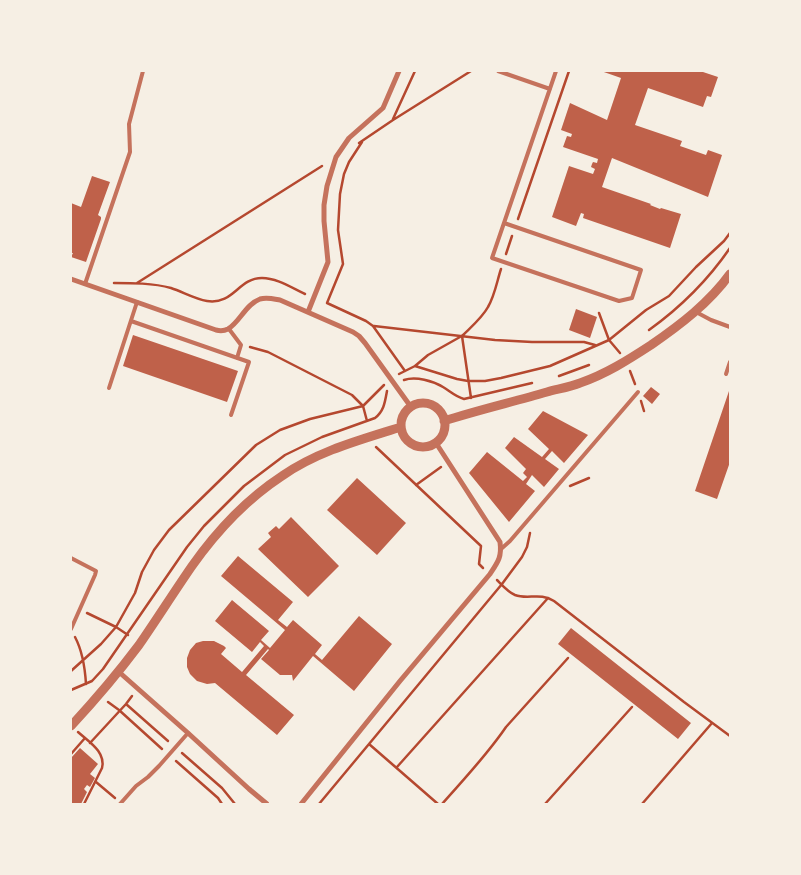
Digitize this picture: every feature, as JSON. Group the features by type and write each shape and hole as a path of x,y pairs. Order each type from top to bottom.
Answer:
{"street":[{"path":"308,312 328,262 324,205 327,186 336,157 349,138 383,108 399,71"},
{"path":"444,421 474,411 580,383 603,374 667,334 696,312 730,274"},
{"path":"71,279 223,331 229,329 248,308 260,299 280,300 359,336 411,407"},
{"path":"422,404 430,404 439,411 444,421 444,433 436,443 422,448 413,445 405,438 401,428 402,418 406,412 411,407 422,404"},
{"path":"74,729 119,672 209,543 229,521 263,490 283,475 310,460 341,446 401,428"},
{"path":"302,804 397,685 490,574 501,555 500,542 436,443"},
{"path":"119,672 267,804"}],"lane":[{"path":"85,284 130,152 129,124 143,71"},
{"path":"498,71 550,89"},
{"path":"504,223 642,270 632,298 619,301 492,258 556,71"},
{"path":"108,388 137,302"},
{"path":"696,312 730,327"},
{"path":"131,320 249,362 231,416"},
{"path":"229,329 241,345 237,358"},
{"path":"726,374 730,362"},
{"path":"501,549 510,541 638,392"},
{"path":"71,558 96,571 71,629"},
{"path":"120,803 136,786 148,777 188,733"}],"path":[{"path":"393,120 415,71"},
{"path":"356,145 471,71"},
{"path":"415,366 462,336 488,307 569,71"},
{"path":"327,303 343,264 338,230 340,194 344,174 349,162 362,142"},
{"path":"137,283 336,157"},
{"path":"110,283 137,283 169,288 206,301 218,301 228,298 243,284 251,280 272,279 366,321 373,326 405,371"},
{"path":"598,313 609,340"},
{"path":"373,326 495,340 584,342 596,346"},
{"path":"462,336 474,411"},
{"path":"241,345 268,352 352,396 363,406 375,446 481,546 479,564 511,593 518,596 538,596 554,601 730,736"},
{"path":"416,485 448,462"},
{"path":"565,488 589,478"},
{"path":"319,804 502,584 527,547 531,530"},
{"path":"397,767 548,598"},
{"path":"80,609 116,627 140,643"},
{"path":"71,629 80,646 84,661 86,684 71,690"},
{"path":"442,804 493,745 506,727 568,658"},
{"path":"90,743 126,704 137,689"},
{"path":"99,696 119,710 218,798 222,804"},
{"path":"545,804 632,707"},
{"path":"642,804 712,723"},
{"path":"74,729 100,753 103,762 102,768 84,804"},
{"path":"71,754 85,738"},
{"path":"369,744 438,804"},
{"path":"95,782 120,803"}],"building":[{"path":"601,71 700,71 718,77 711,97 707,96 703,107 648,88 635,125 682,141 680,146 706,155 708,150 722,155 708,197 612,158 602,187 660,209 681,214 670,248 583,218 584,214 581,213 576,226 552,217 569,166 593,174 595,169 591,167 593,162 597,163 598,159 563,147 567,136 571,137 572,134 561,130 570,103 607,120 621,78"},
{"path":"92,176 110,182 98,215 101,219 86,262 71,257 73,253 71,253 71,203 81,207"},
{"path":"576,309 597,317 590,338 569,330"},
{"path":"133,335 238,371 227,402 123,366"},
{"path":"651,387 660,394 652,404 643,396"},
{"path":"729,391 730,462 717,499 695,491"},
{"path":"543,411 588,435 564,463 552,451 545,459 559,469 544,487 532,475 526,484 535,491 509,522 469,473 487,452 523,481 527,477 523,473 526,469 505,448 514,437 542,457 549,449 528,429"},
{"path":"357,478 406,523 377,555 327,510"},
{"path":"291,517 339,566 308,597 258,549 271,537 268,533 276,526 279,529"},
{"path":"238,556 293,602 278,620 287,627 293,620 322,645 315,654 322,660 359,616 392,644 354,691 313,656 293,681 292,675 280,675 261,659 268,649 246,675 294,715 277,735 215,683 207,684 197,681 190,674 187,667 187,658 190,650 196,643 203,641 214,641 224,646 226,648 221,654 242,672 264,646 260,642 252,652 215,621 232,600 269,631 261,640 270,648 285,630 221,576"},
{"path":"571,628 691,723 678,739 558,644"},
{"path":"80,748 98,764 90,774 95,778 90,787 87,785 84,789 87,792 81,804 71,804 71,758"}]}
